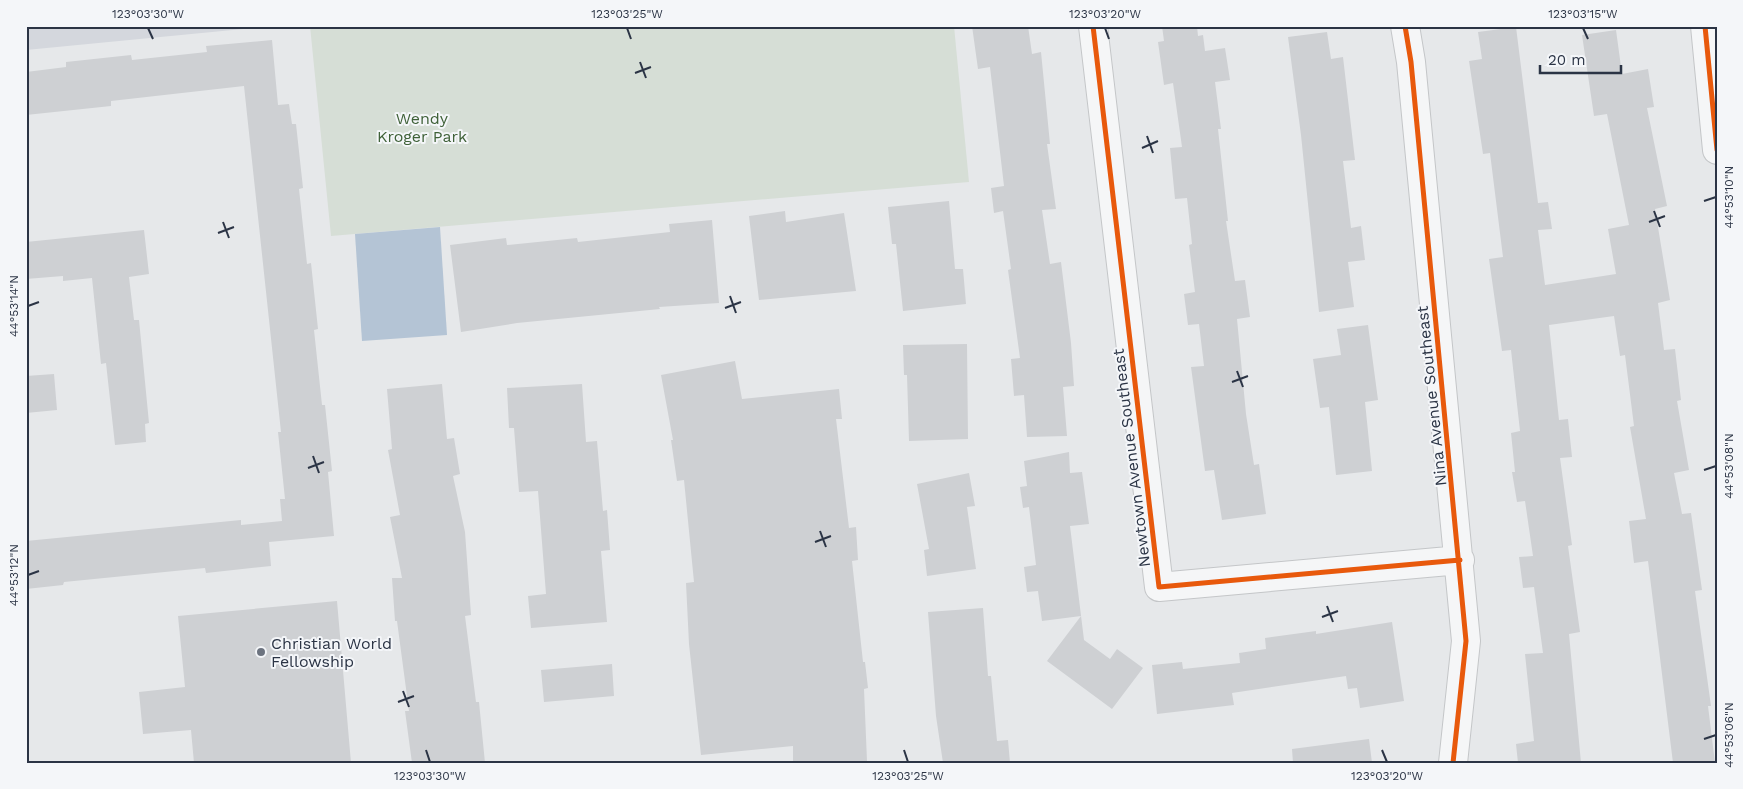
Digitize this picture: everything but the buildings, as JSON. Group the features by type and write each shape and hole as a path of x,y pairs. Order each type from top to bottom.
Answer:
{"street":[{"name":"Newtown Avenue Southeast","path":"1093,26 1159,587 1460,560"},
{"name":"Nina Avenue Southeast","path":"1405,26 1411,62 1460,560 1466,641 1453,763"},
{"path":"1705,26 1717,150"}],"shaded area":[{"path":"26,26 274,26 26,50"}],"green space":[{"name":"Wendy Kroger Park","path":"310,26 954,26 969,182 331,236"}],"water":[{"path":"440,227 447,335 362,341 355,234"}],"cycle path":[{"path":"1093,26 1159,587 1460,560"},
{"path":"1405,26 1411,62 1466,641 1453,763"},
{"path":"1705,26 1717,150"}],"place":[{"name":"Christian World Fellowship","path":"261,652"}]}
